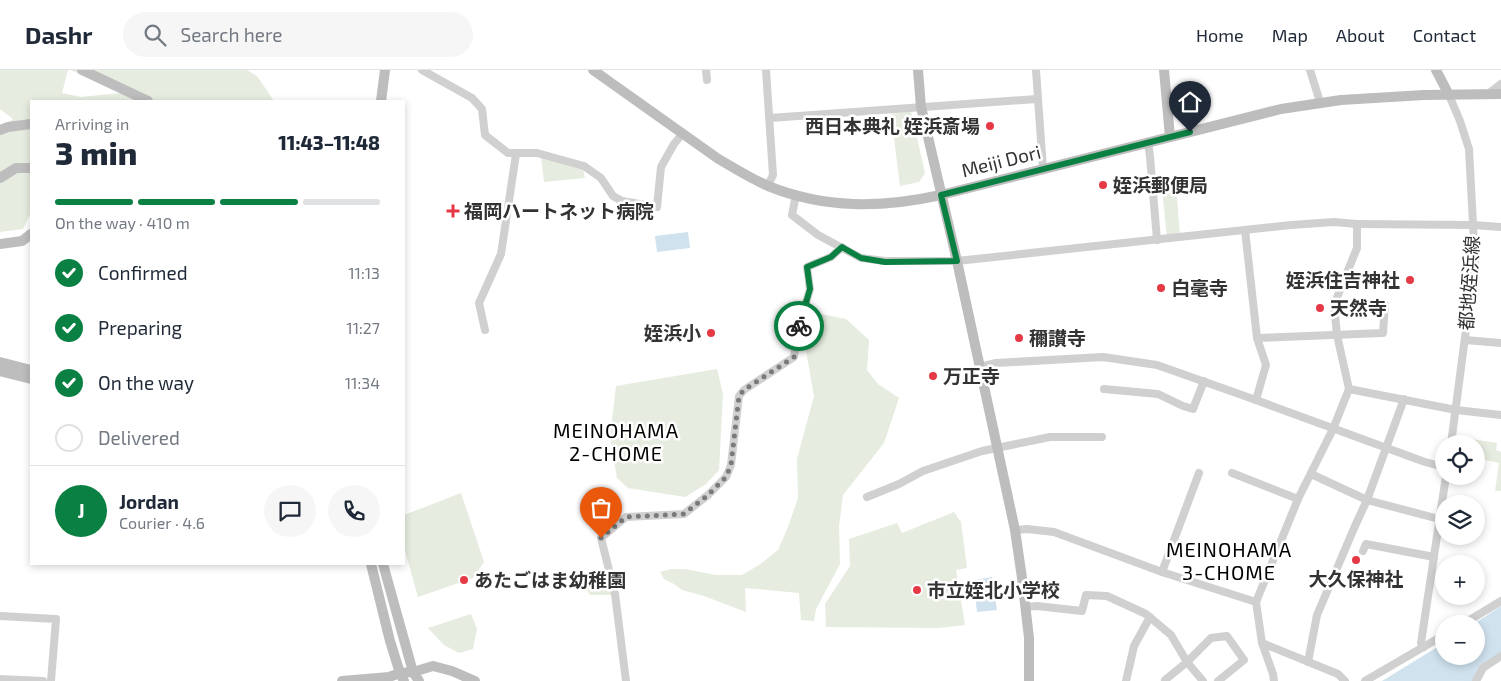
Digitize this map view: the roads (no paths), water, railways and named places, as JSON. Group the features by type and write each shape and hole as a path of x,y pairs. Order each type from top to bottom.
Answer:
{"street":[{"path":"82,70 146,100"},
{"path":"382,100 384,70"},
{"path":"422,70 472,98 482,110 485,135 508,153 537,153 584,166 601,178 613,196 622,201 657,207 661,167 674,144 683,134"},
{"name":"Meiji Dori","path":"593,70 717,158 768,186 828,202 863,205 920,200 1281,109 1320,102 1350,99 1501,94"},
{"path":"706,70 707,80"},
{"path":"766,70 773,175 768,186"},
{"path":"918,70 921,107 957,261 1015,530 1026,607 1030,660 1029,681"},
{"path":"1036,70 1043,169"},
{"path":"1164,70 1170,137"},
{"path":"1310,70 1320,102"},
{"path":"1436,70 1449,95"},
{"path":"1488,94 1501,84"},
{"name":"都地姪浜線","path":"1449,95 1469,150 1475,261 1452,435"},
{"path":"770,118 1037,99"},
{"path":"0,130 30,124"},
{"path":"1148,142 1156,240"},
{"path":"485,330 478,303 501,254 516,154"},
{"path":"0,178 16,168 30,168"},
{"path":"796,195 792,215 818,235 861,258 885,262 957,261 1291,224 1334,222 1501,227"},
{"path":"1274,681 1262,643 1256,602 1298,499 1333,429 1349,388 1337,335 1334,305 1357,248 1357,224"},
{"path":"1245,230 1257,338 1266,365 1256,400"},
{"path":"0,244 22,241 30,235"},
{"path":"626,681 615,594 601,538 626,517 684,514 708,495 726,477 731,465 739,396 744,390 794,357 798,329 810,289 807,267 831,257 842,247"},
{"path":"1257,338 1383,333 1385,305"},
{"path":"1465,340 1501,343"},
{"path":"980,367 996,363 1103,357 1157,365 1435,465"},
{"path":"0,362 30,370"},
{"path":"0,371 30,379"},
{"path":"1104,390 1158,394 1182,406 1193,409 1204,381"},
{"path":"1349,388 1456,410 1501,415"},
{"path":"1308,662 1317,615 1367,500 1404,399"},
{"path":"868,497 923,471 982,451 1050,437 1102,437"},
{"path":"1162,572 1199,473"},
{"path":"1232,473 1298,499"},
{"path":"1311,474 1367,500 1435,518"},
{"path":"1015,530 1027,528 1054,532 1162,572 1256,602"},
{"path":"1363,551 1366,544 1434,557"},
{"path":"1424,647 1421,644 1436,545"},
{"path":"371,565 409,678"},
{"path":"383,565 409,678"},
{"path":"1026,607 1037,606 1082,611 1086,595 1107,596 1150,617 1171,635 1187,662 1203,681"},
{"path":"1478,615 1501,601"},
{"path":"0,616 56,619 51,681"},
{"path":"1126,681 1134,646 1150,617"},
{"path":"1166,681 1211,638 1227,636 1244,660 1218,681"},
{"path":"1365,681 1435,640"},
{"path":"1262,643 1338,674 1345,681"},
{"path":"1476,681 1483,668 1501,656"},
{"path":"342,681 389,677 409,678 433,666 452,671 475,681"},
{"path":"0,679 43,681"}],"water":[{"path":"688,232 690,248 657,252 655,236"},
{"path":"992,577 997,610 977,612 973,580"},
{"path":"1501,606 1501,654 1473,681 1382,681 1435,649 1435,665 1485,665 1485,617"}],"place":[{"name":"西日本典礼 姪浜斎場","path":"990,126"},
{"name":"姪浜郵便局","path":"1103,185"},
{"name":"福岡ハートネット病院","path":"453,211"},
{"name":"姪浜住吉神社","path":"1410,280"},
{"name":"白毫寺","path":"1161,288"},
{"name":"天然寺","path":"1320,308"},
{"name":"姪浜小","path":"711,333"},
{"name":"穪讃寺","path":"1019,338"},
{"name":"万正寺","path":"933,376"},
{"name":"大久保神社","path":"1356,560"},
{"name":"あたごはま幼稚園","path":"464,580"},
{"name":"市立姪北小学校","path":"917,590"}],"district":[{"name":"MEINOHAMA 2-CHOME","path":"616,442"},
{"name":"MEINOHAMA 3-CHOME","path":"1229,562"}]}
